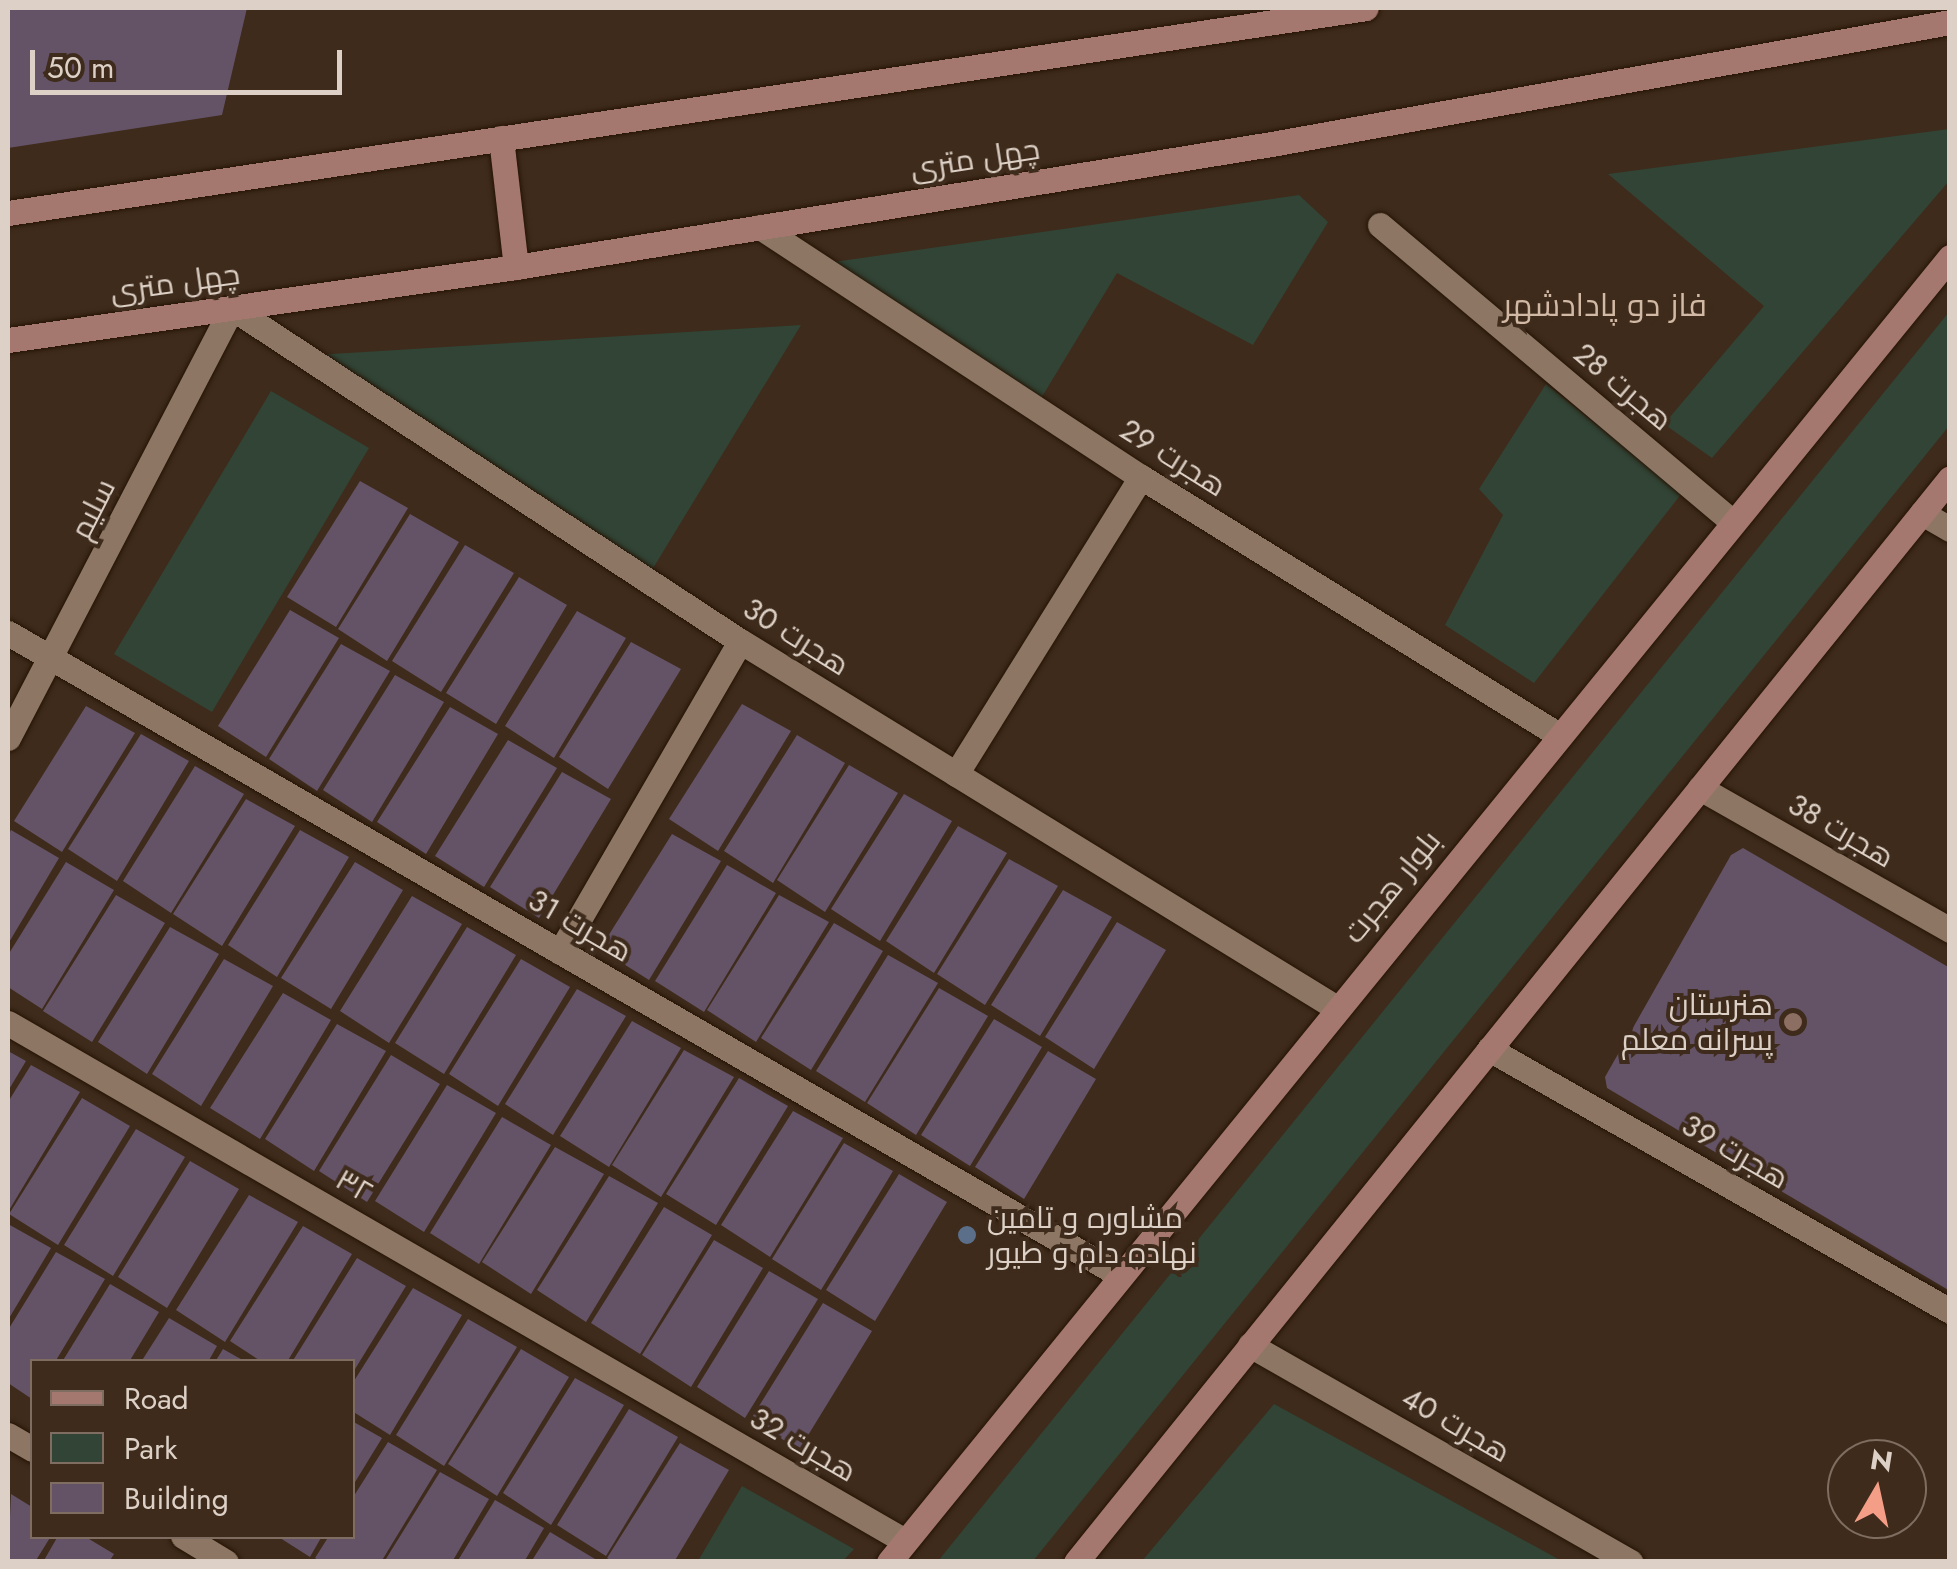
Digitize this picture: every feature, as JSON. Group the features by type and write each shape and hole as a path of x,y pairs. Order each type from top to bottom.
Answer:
{"main road":[{"path":"8,214 1366,8"},
{"name":"چهل متری","path":"8,340 516,268 1277,143 1950,22"},
{"path":"500,138 516,268"},
{"name":"بلوار هجرت","path":"897,1552 1335,1007 1950,257"},
{"path":"1076,1562 1950,478"}],"street":[{"name":"هجرت 28","path":"1380,226 1733,522"},
{"name":"هجرت 29","path":"760,227 1141,477 1558,734"},
{"name":"هجرت 30","path":"232,308 740,641 1335,1007"},
{"name":"سلیم","path":"8,738 53,659 232,308"},
{"path":"956,774 1141,477"},
{"path":"1922,513 1950,529"},
{"name":"هجرت 31","path":"8,632 1120,1276"},
{"path":"560,952 740,641"},
{"name":"هجرت 38","path":"1700,788 1950,930"},
{"name":"۳۲","path":"8,1023 668,1405"},
{"name":"هجرت 39","path":"1489,1049 1950,1311"},
{"name":"هجرت 40","path":"1250,1345 1613,1557"},
{"name":"هجرت 32","path":"668,1405 897,1552"},
{"path":"8,1435 30,1449"},
{"path":"188,1539 226,1562"}],"green space":[{"path":"1949,129 1949,181 1712,458 1664,424 1764,306 1608,174"},
{"path":"1299,195 1328,222 1253,345 1117,273 1037,405 799,267"},
{"path":"1949,312 1949,426 1033,1561 938,1561"},
{"path":"801,325 652,570 315,355"},
{"path":"1546,384 1682,493 1534,683 1445,625 1503,515 1479,489"},
{"path":"271,391 369,448 212,712 114,654"},
{"path":"1274,1404 1560,1560 1142,1561"},
{"path":"742,1486 854,1549 843,1561 698,1561"}],"building":[{"path":"8,8 247,8 222,115 8,148"},
{"path":"360,481 408,508 336,627 287,597"},
{"path":"410,514 459,542 387,661 338,629"},
{"path":"465,545 514,573 441,692 392,661"},
{"path":"519,577 567,605 496,724 446,693"},
{"path":"290,610 339,638 266,757 218,726"},
{"path":"577,611 626,638 554,758 505,726"},
{"path":"631,642 681,669 608,789 559,757"},
{"path":"341,644 390,671 317,791 269,759"},
{"path":"395,675 444,702 372,822 323,790"},
{"path":"742,704 791,731 718,851 669,819"},
{"path":"86,706 135,733 62,852 14,821"},
{"path":"450,707 498,734 426,854 377,822"},
{"path":"141,734 189,761 117,881 68,849"},
{"path":"797,735 845,763 773,883 724,851"},
{"path":"508,740 557,768 484,887 435,856"},
{"path":"849,765 898,793 825,912 777,880"},
{"path":"195,766 244,794 171,913 123,881"},
{"path":"562,772 611,799 539,918 490,887"},
{"path":"904,794 952,821 880,941 831,909"},
{"path":"246,799 295,826 222,946 173,914"},
{"path":"958,826 1007,853 934,973 886,941"},
{"path":"11,830 59,858 8,944 8,836"},
{"path":"300,830 349,857 277,977 228,945"},
{"path":"672,834 721,861 649,980 600,949"},
{"name":"هنرستان پسرانه معلم","path":"1743,848 1950,968 1950,1291 1607,1088 1605,1077 1731,855"},
{"path":"1009,859 1058,886 985,1005 937,974"},
{"path":"66,862 114,890 42,1009 8,987 8,955"},
{"path":"355,862 403,890 331,1009 281,978"},
{"path":"727,865 776,893 704,1012 655,981"},
{"path":"1063,890 1112,917 1040,1036 991,1005"},
{"path":"116,895 165,923 92,1042 43,1011"},
{"path":"779,895 829,922 756,1042 707,1010"},
{"path":"412,896 462,924 389,1043 340,1011"},
{"path":"1117,922 1166,950 1094,1069 1045,1037"},
{"path":"834,923 883,951 811,1070 761,1038"},
{"path":"170,927 219,954 147,1074 98,1042"},
{"path":"467,927 516,955 444,1074 395,1043"},
{"path":"888,955 938,983 865,1102 816,1071"},
{"path":"224,959 273,986 201,1106 152,1074"},
{"path":"521,959 570,987 498,1106 449,1074"},
{"path":"939,988 988,1016 916,1135 867,1103"},
{"path":"577,989 626,1016 553,1135 505,1104"},
{"path":"283,993 331,1020 260,1139 210,1108"},
{"path":"994,1019 1042,1047 970,1166 921,1135"},
{"path":"632,1021 681,1048 609,1167 560,1136"},
{"path":"337,1024 386,1051 314,1171 265,1139"},
{"path":"684,1050 734,1077 661,1197 612,1165"},
{"path":"8,1051 26,1061 8,1091"},
{"path":"1048,1051 1096,1079 1024,1199 975,1167"},
{"path":"391,1055 440,1084 367,1202 319,1171"},
{"path":"31,1065 80,1092 8,1212 8,1102"},
{"path":"739,1078 788,1106 716,1225 666,1194"},
{"path":"447,1085 496,1113 424,1232 375,1201"},
{"path":"82,1098 130,1126 58,1245 9,1214"},
{"path":"793,1111 843,1138 770,1257 721,1225"},
{"path":"502,1117 551,1145 479,1264 430,1233"},
{"path":"136,1129 185,1157 113,1276 64,1245"},
{"path":"844,1143 893,1171 821,1290 772,1259"},
{"path":"555,1147 604,1174 531,1294 482,1262"},
{"path":"190,1161 239,1189 167,1308 118,1277"},
{"path":"899,1174 947,1202 875,1321 826,1290"},
{"path":"609,1176 658,1203 586,1322 537,1290"},
{"path":"249,1195 298,1222 225,1342 176,1310"},
{"path":"664,1207 712,1235 640,1354 591,1323"},
{"path":"8,1224 51,1248 8,1320"},
{"path":"303,1226 352,1254 289,1359 257,1359 230,1341"},
{"path":"714,1240 763,1268 691,1387 642,1355"},
{"path":"56,1252 105,1279 57,1359 30,1359 30,1398 8,1383 8,1330"},
{"path":"357,1258 406,1286 355,1369 355,1359 294,1359"},
{"path":"769,1271 818,1299 745,1418 697,1387"},
{"path":"110,1284 159,1312 131,1359 64,1359"},
{"path":"413,1288 462,1315 390,1435 355,1413 355,1379"},
{"path":"823,1303 872,1331 799,1450 751,1419"},
{"path":"169,1318 217,1346 210,1359 143,1359"},
{"path":"468,1319 517,1347 444,1466 396,1435"},
{"path":"223,1349 241,1359 217,1359"},
{"path":"521,1349 569,1377 497,1496 448,1464"},
{"path":"575,1378 624,1405 551,1525 503,1493"},
{"path":"629,1409 678,1437 606,1556 557,1525"},
{"path":"355,1423 382,1438 355,1482"},
{"path":"388,1442 437,1470 381,1562 321,1562 315,1558 327,1539 355,1539 355,1494"},
{"path":"680,1443 729,1470 674,1562 613,1562 607,1558"},
{"path":"440,1472 489,1499 452,1562 384,1562"},
{"path":"11,1494 30,1506 30,1539 49,1539 35,1562 8,1562"},
{"path":"495,1500 544,1528 524,1562 457,1562"},
{"path":"550,1532 600,1562 531,1562"},
{"path":"56,1539 89,1539 114,1554 109,1562 43,1562"},
{"path":"282,1539 320,1539 310,1557"}],"place":[{"name":"هنرستان پسرانه معلم","path":"1793,1022"},
{"name":"مشاوره و تامین نهاده دام و طیور","path":"967,1235"}],"district":[{"name":"فاز دو پادادشهر","path":"1605,305"}]}
